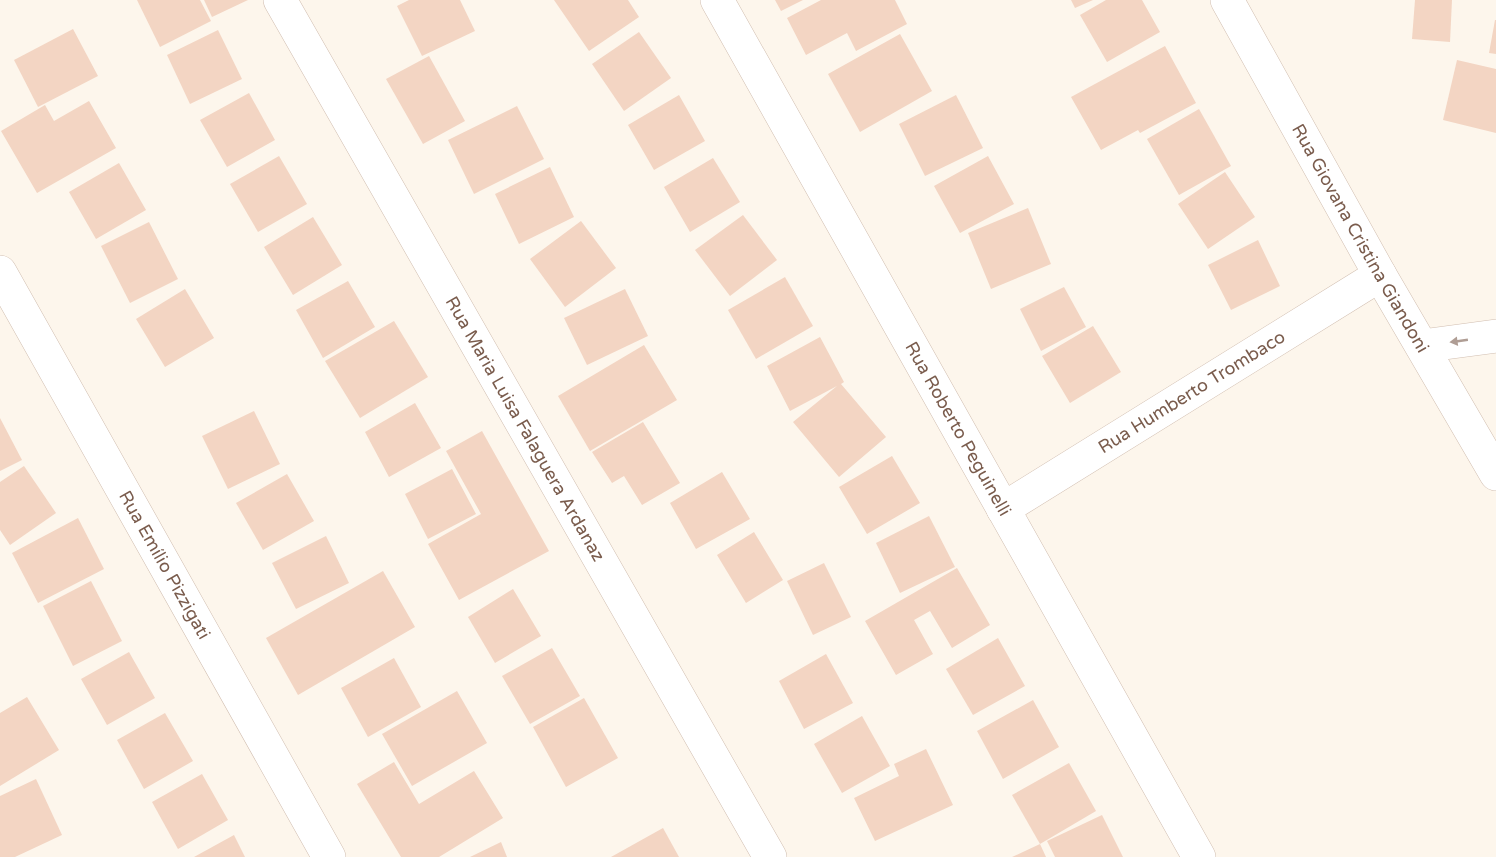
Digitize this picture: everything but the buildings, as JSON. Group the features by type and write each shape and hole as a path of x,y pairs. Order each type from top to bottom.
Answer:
{"street":[{"name":"Rua Maria Luisa Falaguera Ardanaz","path":"280,0 770,857"},
{"name":"Rua Roberto Peguinelli","path":"717,0 1199,857"},
{"name":"Rua Giovana Cristina Giandoni","path":"1227,0 1380,275 1496,474"},
{"name":"Rua Emílio Pizzigati","path":"0,272 329,857"},
{"name":"Rua Humberto Trombaco","path":"1003,509 1380,275"},
{"path":"1422,346 1496,336"}]}
